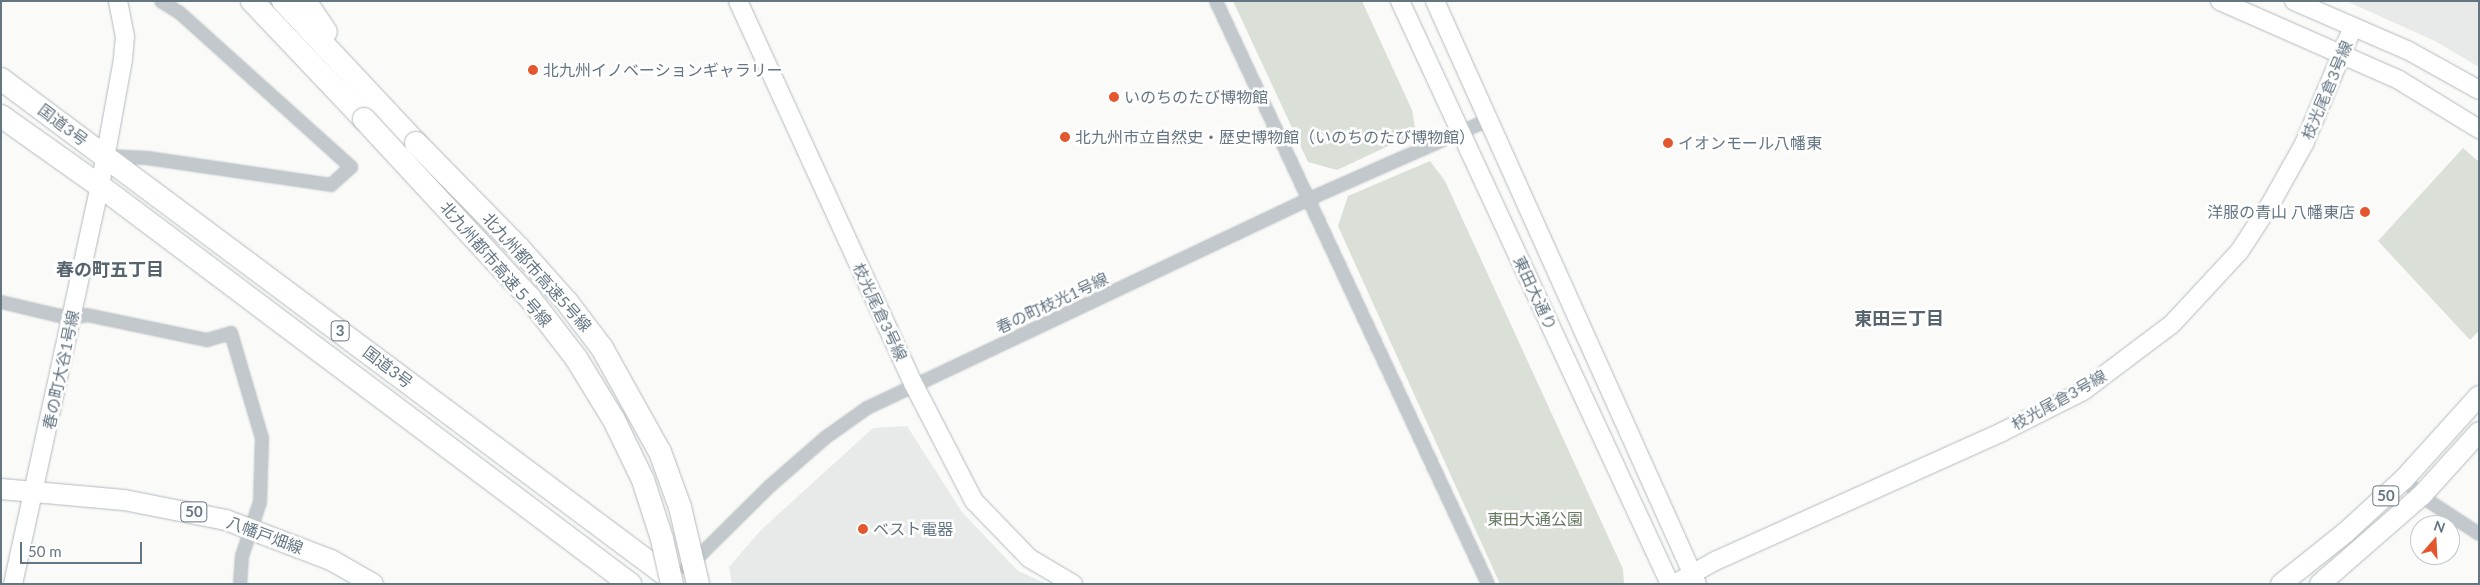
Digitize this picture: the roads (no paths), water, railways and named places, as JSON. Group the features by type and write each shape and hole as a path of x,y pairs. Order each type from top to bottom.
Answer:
{"highway":[{"path":"252,1 364,119"},
{"path":"282,1 416,143"},
{"name":"北九州都市高速５号線","path":"282,1 333,82 364,119 529,296 576,358 614,420 643,480 675,583"},
{"name":"北九州都市高速5号線","path":"305,1 350,67 416,143 518,248 567,302 602,348 660,452 680,507 698,584"},
{"name":"国道3号","path":"1,79 675,583"},
{"name":"国道3号","path":"2,117 100,186 630,584"}],"main road":[{"name":"50","path":"2281,584 2301,569 2404,479 2479,396"},
{"name":"50","path":"2318,584 2421,496 2479,432"},
{"name":"八幡戸畑線","path":"1,489 35,491 188,511 254,528 331,560 374,584"}],"street":[{"name":"春の町大谷1号線","path":"13,584 35,491 100,186 123,60 124,37 118,1"},
{"path":"105,156 147,158 331,185 352,167 180,13 161,1"},
{"name":"枝光尾倉3号線","path":"738,1 913,383 974,500 1029,558 1073,584"},
{"path":"1216,1 1488,584"},
{"name":"東田大通り","path":"1400,1 1672,584"},
{"name":"東田大通り","path":"1435,1 1695,578"},
{"path":"2220,1 2399,80 2479,129"},
{"path":"2294,1 2409,51 2479,90"},
{"name":"枝光尾倉3号線","path":"1672,584 1695,578 2002,432 2082,391 2125,362 2172,324 2239,252 2294,165 2352,27"},
{"name":"春の町枝光1号線","path":"675,583 770,486 825,438 867,408 913,383 1460,130 1488,120"},
{"path":"1,302 72,318 87,315 207,340 231,333 262,438 260,502 254,528 242,556 240,584"},
{"path":"2404,479 2421,496 2479,534"},
{"path":"2301,569 2318,584"}],"place":[{"name":"北九州イノベーションギャラリー","path":"533,70"},
{"name":"いのちのたび博物館","path":"1114,97"},
{"name":"北九州市立自然史・歴史博物館（いのちのたび博物館）","path":"1065,137"},
{"name":"イオンモール八幡東","path":"1668,143"},
{"name":"洋服の青山 八幡東店","path":"2365,212"},
{"name":"ベスト電器","path":"863,529"}],"district":[{"name":"春の町五丁目","path":"110,269"},
{"name":"東田三丁目","path":"1899,318"}],"park label":[{"name":"東田大通公園","path":"1535,519"}]}
